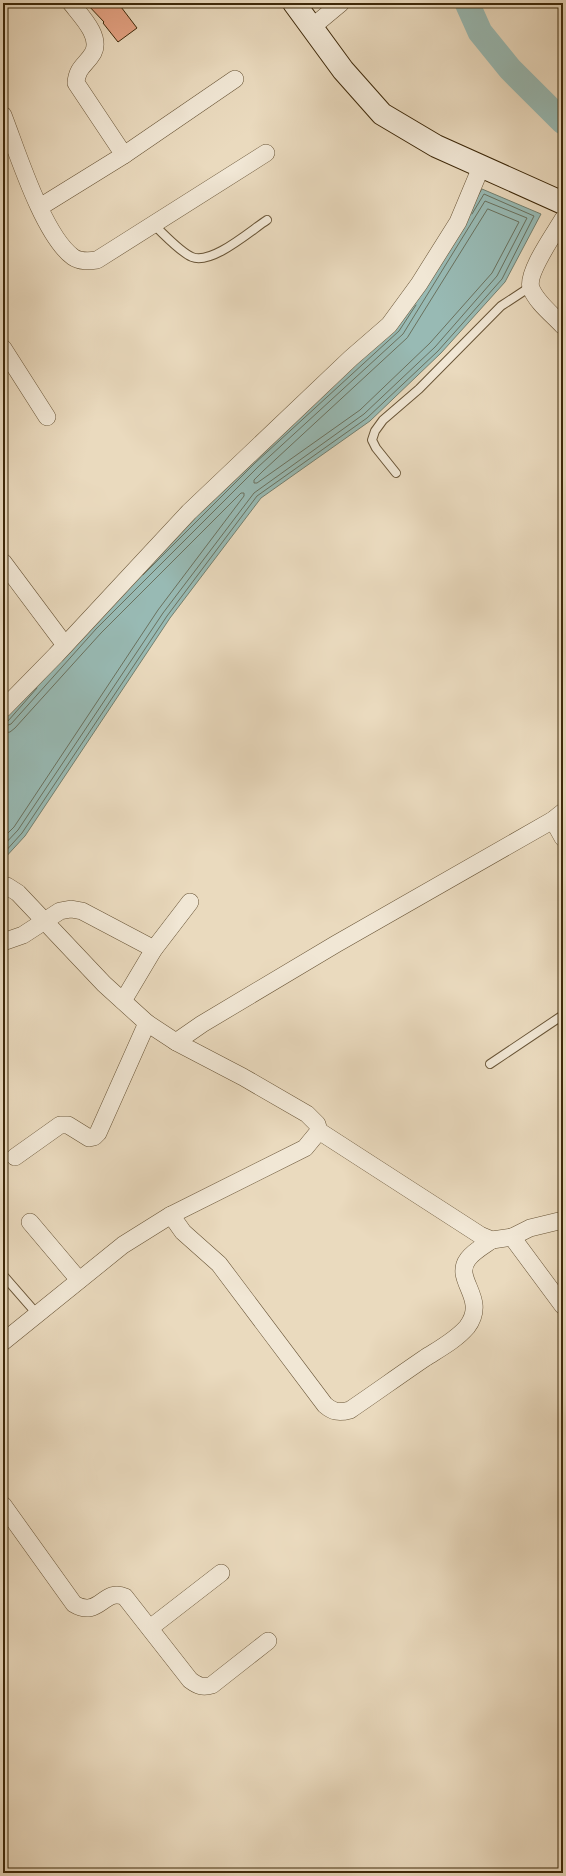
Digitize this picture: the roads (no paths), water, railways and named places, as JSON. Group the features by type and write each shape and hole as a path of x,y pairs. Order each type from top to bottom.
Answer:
{"street":[{"path":"71,3 88,25 94,39 94,52 76,74 76,83 124,155"},
{"path":"294,3 343,70 382,114 436,146 562,207 530,278 530,287 534,294 563,326"},
{"path":"311,28 341,3"},
{"path":"40,207 124,155 235,79"},
{"path":"3,115 40,207 57,240 74,257 84,261 97,260 266,153"},
{"path":"3,709 189,512 351,358 389,325 419,284 458,222 486,169"},
{"path":"3,348 47,417"},
{"path":"3,562 65,644"},
{"path":"176,1042 202,1024 336,944 558,816 563,838"},
{"path":"3,885 8,886 18,894 88,968 148,1023 176,1042 243,1077 307,1114 317,1124 319,1131 480,1235 492,1240"},
{"path":"123,1001 154,949 190,902"},
{"path":"3,942 23,935 46,922 60,911 70,909 82,911 154,949"},
{"path":"15,1157 60,1125 68,1125 88,1138 98,1133 148,1023"},
{"path":"3,1342 123,1245 171,1215 305,1148 319,1131"},
{"path":"171,1215 182,1232 219,1264 325,1405 331,1410 339,1412 350,1410 448,1343 467,1327 474,1313 475,1303 464,1277 464,1266 469,1258 492,1240 512,1237 530,1228 563,1220"},
{"path":"30,1222 79,1280"},
{"path":"512,1237 563,1306"},
{"path":"3,1505 74,1604 82,1609 89,1609 112,1595 119,1594 125,1597 190,1680 198,1686 205,1687 212,1685 268,1641"},
{"path":"150,1628 221,1574"}],"lane":[{"path":"154,225 192,257 204,258 215,255 266,220"},
{"path":"396,473 376,448 372,440 375,431 383,420 419,388 501,306 530,287"},
{"path":"490,1064 563,1015"},
{"path":"3,1274 37,1314"}],"water":[{"path":"482,189 541,214 505,282 441,353 370,421 261,498 170,618 25,836 3,860 3,720 90,623 252,460 396,328"}],"waterway":[{"path":"467,3 480,32 510,69 563,122"}]}
